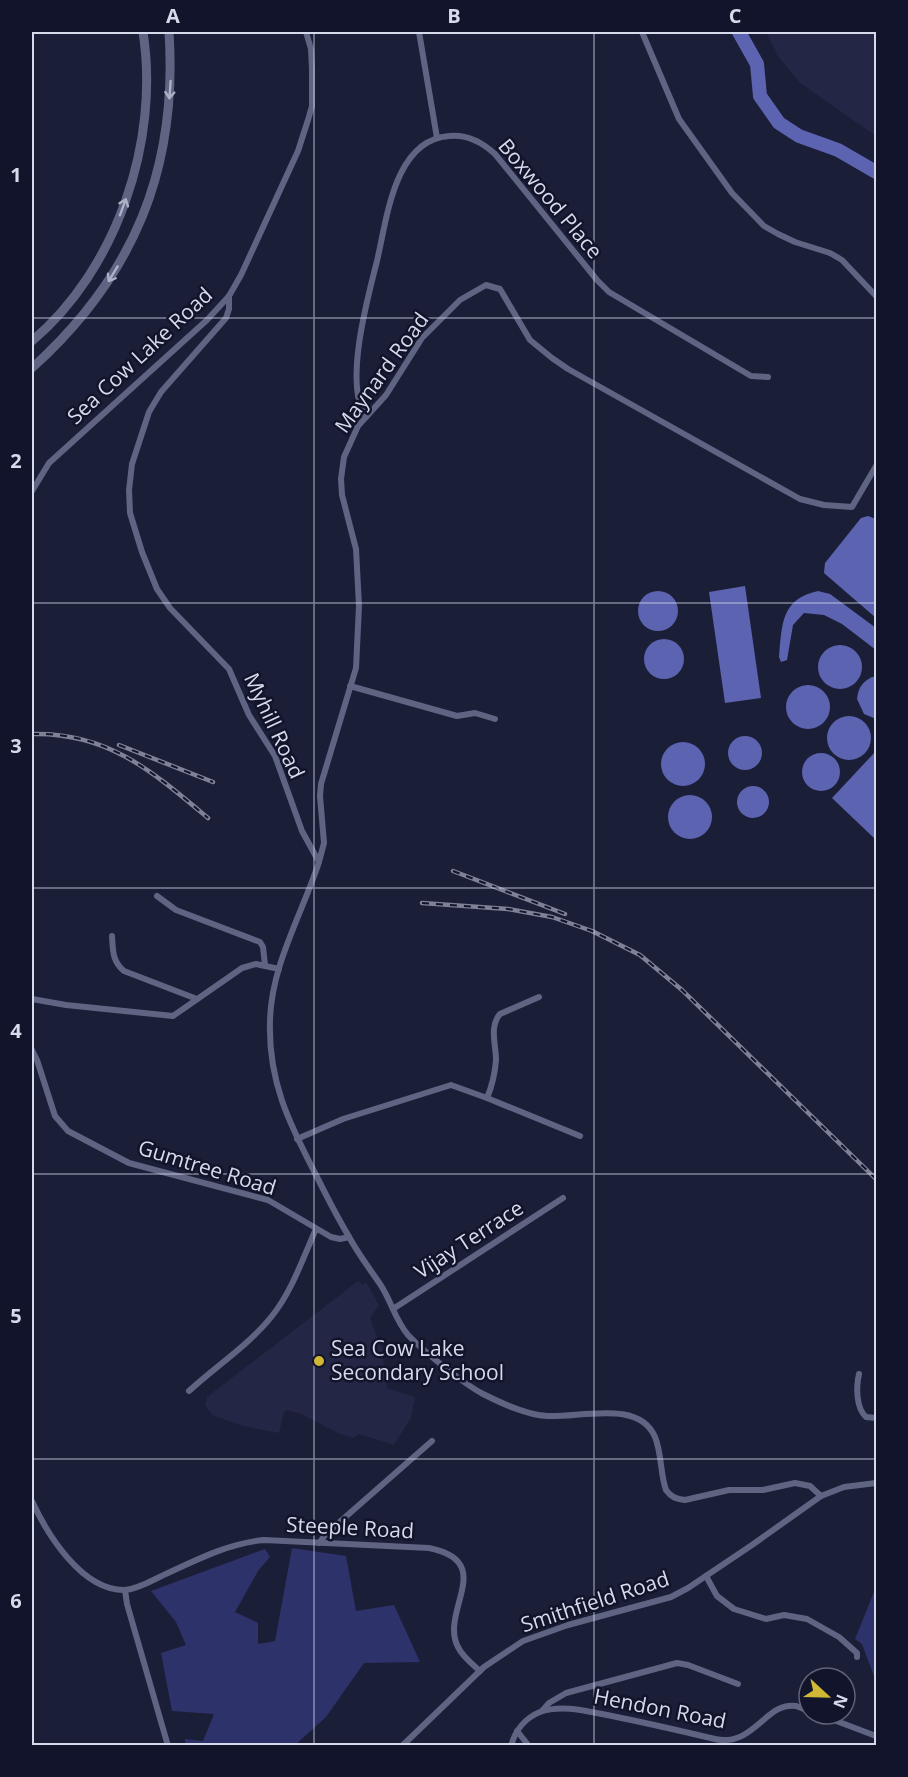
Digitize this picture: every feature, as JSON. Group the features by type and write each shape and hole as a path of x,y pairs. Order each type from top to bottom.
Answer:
{"main road":[{"path":"32,341 72,298 89,274 104,249 123,207 141,146 146,116 147,65 143,32"},
{"path":"32,368 89,309 108,282 137,231 157,176 167,126 171,76 169,32"}],"street":[{"name":"Sea Cow Lake Road","path":"32,491 49,463 207,320 229,296 241,275 304,135 312,106 311,49 306,32"},
{"path":"366,417 360,407 359,398 359,349 365,309 389,208 405,165 421,147 437,138 419,32"},
{"path":"642,32 679,119 732,193 764,225 778,234 830,253 842,260 876,296"},
{"name":"Boxwood Place","path":"437,138 453,135 464,137 487,147 495,154 609,292 751,376 768,377"},
{"name":"Maynard Road","path":"319,862 324,843 321,784 356,668 359,606 356,549 342,495 341,478 344,457 358,426 386,395 422,338 460,300 480,287 490,285 500,289 531,340 568,369 800,499 824,506 852,507 876,466"},
{"name":"Myhill Road","path":"229,296 230,309 226,318 161,392 149,412 132,464 129,490 130,513 157,589 170,608 229,669 249,715 275,756 302,831 319,862"},
{"path":"350,686 457,717 475,713 495,719"},
{"path":"319,862 279,969 271,1008 270,1055 277,1088 297,1139 349,1237 381,1286 398,1320 415,1342 467,1383 488,1396 540,1415 623,1414 640,1420 655,1437 663,1482 666,1491 671,1496 685,1500 729,1490 763,1490 795,1482 810,1486 821,1496"},
{"path":"157,896 176,910 260,942 263,947 265,965"},
{"path":"112,936 114,956 123,971 197,999"},
{"path":"32,999 66,1005 168,1016 177,1015 242,968 256,964 279,969"},
{"path":"487,1098 495,1070 493,1026 497,1017 539,997"},
{"name":"Gumtree Road","path":"32,1050 55,1116 68,1131 129,1163 268,1200 336,1239 349,1237"},
{"path":"297,1139 343,1119 444,1086 456,1086 580,1136"},
{"name":"Vijay Terrace","path":"393,1309 563,1198"},
{"path":"189,1391 272,1317 291,1285 316,1229"},
{"path":"859,1374 857,1388 862,1413 866,1417 876,1418"},
{"path":"319,1543 326,1534 432,1441"},
{"name":"Smithfield Road","path":"402,1746 480,1671 512,1648 537,1635 671,1597 706,1576 821,1496 844,1487 876,1483"},
{"path":"32,1501 46,1530 79,1570 107,1586 125,1590 168,1746"},
{"name":"Steeple Road","path":"125,1590 237,1544 264,1540 429,1548 448,1554 460,1565 464,1580 454,1625 455,1640 463,1655 480,1671"},
{"path":"706,1576 717,1596 734,1609 766,1618 784,1615 807,1619 839,1637 858,1653 857,1657"},
{"path":"511,1746 517,1731 529,1718 566,1693 677,1664 688,1665 738,1684"},
{"name":"Hendon Road","path":"542,1711 563,1708 576,1710 676,1729 718,1740 729,1740 746,1735 784,1707 797,1707"},
{"path":"850,1726 876,1736"},
{"path":"517,1731 529,1746"}],"shaded area":[{"path":"766,32 876,32 876,136 800,83 778,56"},
{"name":"Sea Cow Lake Secondary School","path":"358,1281 362,1285 366,1282 379,1305 370,1318 382,1349 387,1388 415,1397 411,1418 394,1445 359,1434 353,1438 340,1434 301,1414 287,1410 284,1412 279,1433 243,1426 212,1415 205,1405 207,1397"},
{"path":"292,1548 346,1556 356,1611 394,1605 420,1662 364,1663 326,1717 295,1745 185,1745 185,1739 203,1741 214,1714 172,1711 161,1653 186,1645 176,1622 151,1591 265,1549 270,1557 258,1571 235,1612 258,1623 258,1644 275,1641"},
{"path":"876,1587 875,1679 862,1644 855,1639"}],"water":[{"path":"868,516 876,519 876,618 824,573 825,563 861,518"},
{"path":"745,586 761,698 725,703 709,592"},
{"path":"658,591 666,592 672,597 677,603 677,619 672,625 666,630 658,631 650,630 644,625 639,619 638,611 639,603 644,597 650,592"},
{"path":"818,591 830,594 876,628 876,650 842,624 824,615 804,613 793,625 787,660 781,662 779,657 783,624 790,607 797,600"},
{"path":"664,639 672,640 678,645 683,651 683,667 678,673 672,678 664,679 656,678 650,673 645,667 644,659 645,651 650,645 656,640"},
{"path":"840,645 855,652 862,667 855,682 840,689 825,682 818,667 825,652"},
{"path":"876,676 876,719 864,714 857,699 862,684"},
{"path":"808,685 823,692 830,707 823,722 808,729 793,722 786,707 793,692"},
{"path":"849,716 864,723 871,738 864,753 849,760 834,753 827,738 834,723"},
{"path":"745,736 757,741 762,753 757,765 745,770 733,765 728,753 733,741"},
{"path":"683,742 699,748 705,764 699,780 683,786 667,780 661,764 667,748"},
{"path":"876,751 876,840 832,798"},
{"path":"821,753 834,759 840,772 834,785 821,791 808,785 802,772 808,759"},
{"path":"753,786 765,790 769,802 765,814 753,818 741,814 737,802 741,790"},
{"path":"690,795 705,802 712,817 705,832 690,839 675,832 668,817 675,802"}],"waterway":[{"path":"739,32 757,64 760,96 779,123 799,136 838,150 876,172"}],"railway":[{"path":"32,734 59,735 84,740 128,758 168,785 208,818"},
{"path":"119,745 213,782"},
{"path":"453,871 565,914"},
{"path":"422,903 508,909 552,917 592,931 640,955 682,990 876,1179"}],"place":[{"name":"Sea Cow Lake Secondary School","path":"319,1361"}]}
